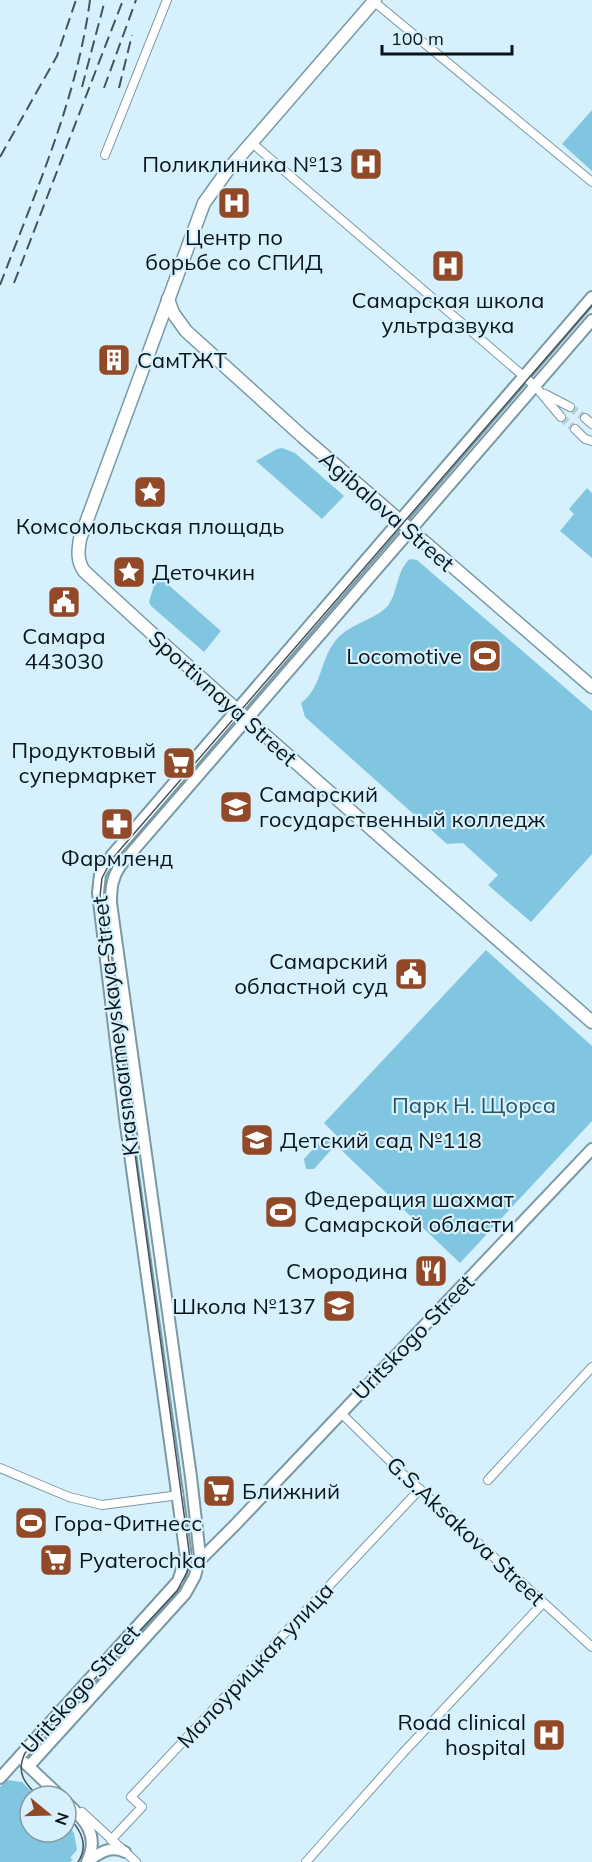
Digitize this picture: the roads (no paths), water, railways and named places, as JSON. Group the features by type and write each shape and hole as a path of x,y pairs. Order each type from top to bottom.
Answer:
{"main road":[{"name":"Sportivnaya Street","path":"373,0 221,179 204,203 79,544 78,558 80,565 100,586 247,719 592,1022"},
{"name":"Krasnoarmeyskaya Street","path":"180,1577 186,1557 179,1494 125,1118 100,912 98,884 100,874 112,855 592,297"},
{"name":"Agibalova Street","path":"168,299 173,312 186,331 291,427 592,687"},
{"name":"Krasnoarmeyskaya Street","path":"200,1558 111,903 111,885 120,866 410,530 538,389 592,320"},
{"path":"153,339 158,333 171,327 176,326 186,331"},
{"name":"Uritskogo Street","path":"0,1778 180,1577 235,1525 592,1149"},
{"path":"191,1585 235,1525"},
{"name":"Uritskogo Street","path":"49,1784 29,1766 191,1585 200,1558"},
{"path":"19,1758 29,1766"},
{"name":"Uritskogo Street","path":"78,1814 88,1828 93,1841 88,1862"},
{"path":"88,1862 108,1850 117,1849 125,1852"}],"street":[{"path":"105,155 167,0"},
{"path":"373,0 592,182"},
{"path":"252,142 538,389 561,417"},
{"path":"538,389 570,407"},
{"path":"585,418 592,424"},
{"path":"575,429 585,439 592,441"},
{"path":"488,1480 592,1367"},
{"name":"G.S.Aksakova Street","path":"341,1413 543,1604 592,1647"},
{"path":"0,1468 69,1497 102,1504 179,1494"},
{"name":"Малоурицкая улица","path":"111,1840 142,1807 131,1797 420,1489"},
{"path":"306,1862 402,1754 543,1604"},
{"path":"78,1811 136,1862"}],"tunnel":[{"path":"570,407 585,418"},
{"path":"561,417 575,429"}],"tram line":[{"path":"28,1784 21,1772 25,1753 177,1591 187,1572 190,1558 100,896 102,878 112,859 592,305"},
{"path":"78,1830 83,1843 82,1855 78,1862"}],"railway":[{"path":"0,157 57,56 76,0"},
{"path":"0,285 65,109 84,37 90,0"},
{"path":"82,87 105,0"},
{"path":"14,283 123,0"},
{"path":"104,88 136,0"},
{"path":"119,88 132,35"}],"place":[{"name":"Поликлиника №13","path":"366,164"},
{"name":"Центр по борьбе со СПИД","path":"234,203"},
{"name":"Самарская школа ультразвука","path":"448,266"},
{"name":"СамТЖТ","path":"114,360"},
{"name":"Комсомольская площадь","path":"150,492"},
{"name":"Деточкин","path":"129,572"},
{"name":"Самара 443030","path":"64,602"},
{"name":"Locomotive","path":"485,656"},
{"name":"Продуктовый супермаркет","path":"179,763"},
{"name":"Самарский государственный колледж","path":"236,807"},
{"name":"Фармленд","path":"117,824"},
{"name":"Самарский областной суд","path":"411,974"},
{"name":"Детский сад №118","path":"257,1140"},
{"name":"Федерация шахмат Самарской области","path":"281,1212"},
{"name":"Смородина","path":"431,1271"},
{"name":"Школа №137","path":"339,1306"},
{"name":"Ближний","path":"219,1491"},
{"name":"Гора-Фитнесс","path":"31,1523"},
{"name":"Pyaterochka","path":"56,1560"},
{"name":"Road clinical hospital","path":"549,1735"}],"park label":[{"name":"Парк Н. Щорса","path":"474,1105"}]}
